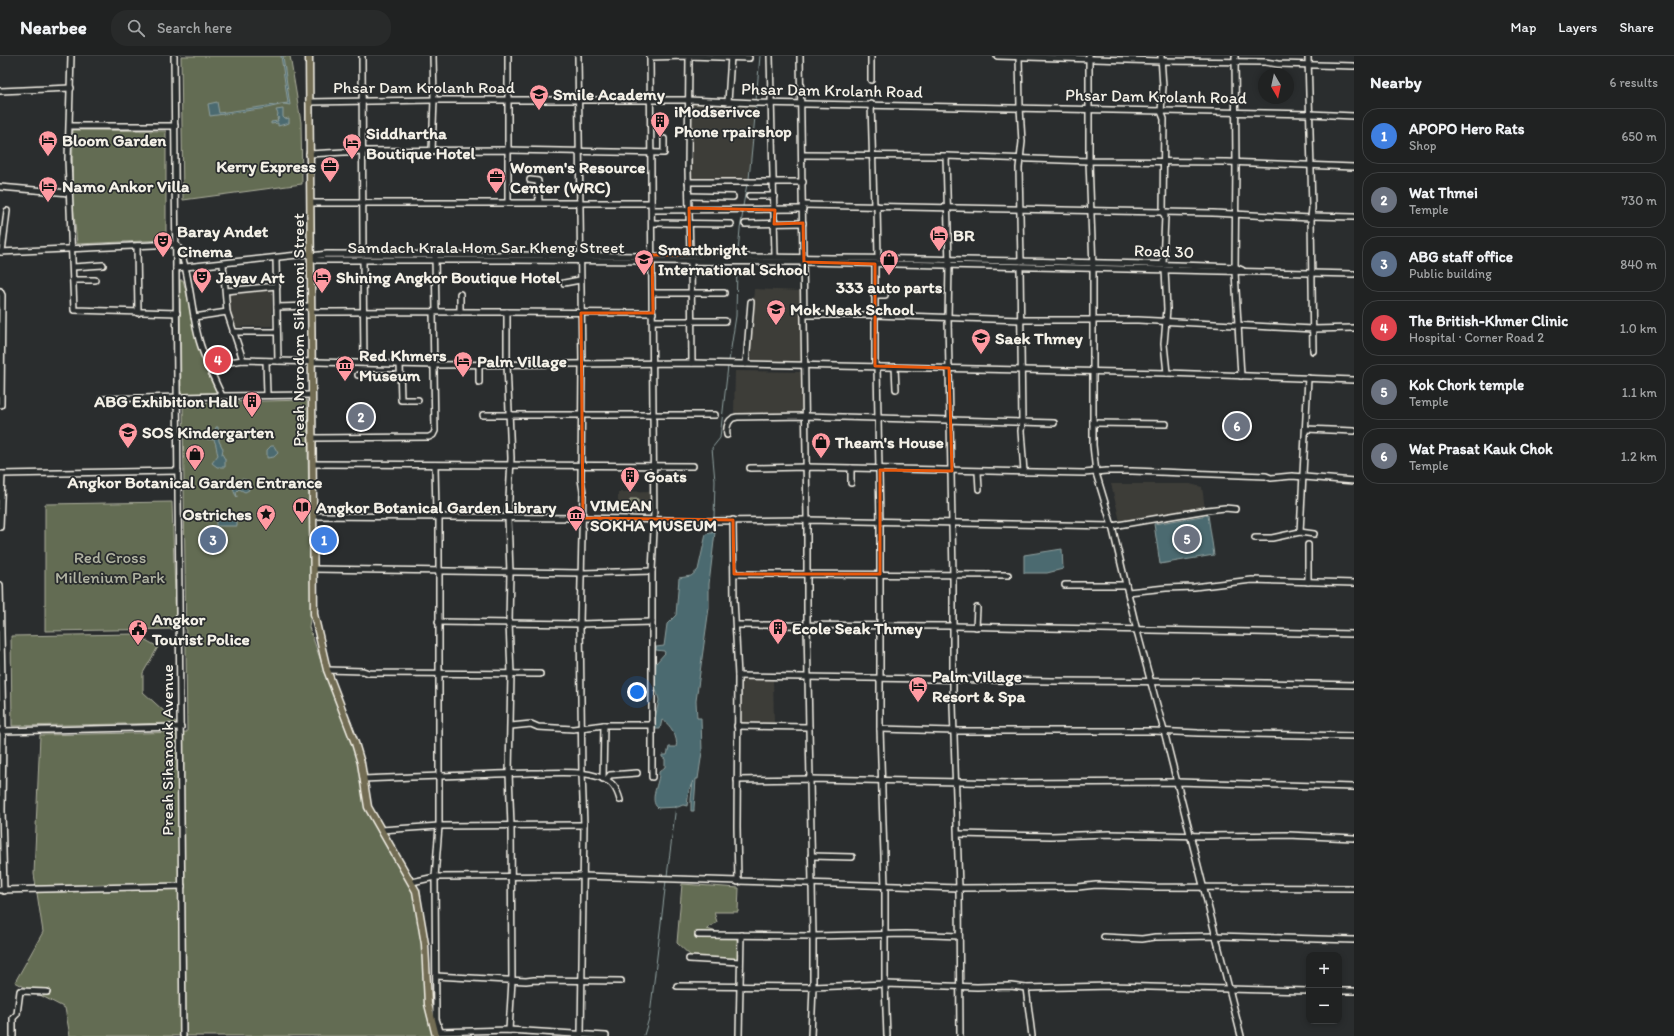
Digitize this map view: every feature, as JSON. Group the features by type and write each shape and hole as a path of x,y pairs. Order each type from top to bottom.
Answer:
{"main road":[{"name":"Preah Norodom Sihamoni Street","path":"309,56 314,614 327,670 355,743 364,780 368,807 412,882 419,900 426,944 428,1004 437,1033"}],"street":[{"path":"71,56 68,159 75,311 138,313 177,312"},
{"name":"Preah Sihanouk Avenue","path":"174,56 184,1036"},
{"path":"362,56 362,254"},
{"path":"432,151 434,100 433,56"},
{"path":"508,56 508,202"},
{"path":"578,56 582,364 581,465 583,518 580,624 584,825 581,1034"},
{"path":"689,56 688,208 690,255"},
{"path":"652,777 654,416 650,57 689,56 750,58"},
{"path":"770,56 775,256"},
{"path":"800,56 804,259 804,365 807,467 807,625 813,936 811,1036"},
{"path":"871,56 871,80"},
{"path":"997,56 1235,59 1308,65 1354,66"},
{"path":"1019,56 1022,142 1020,159 1022,370 1021,431 1024,472"},
{"path":"1308,56 1313,352"},
{"path":"728,102 731,57"},
{"path":"1089,57 1089,161 1093,266 1093,445 1096,473 1114,526 1137,631 1164,731 1241,1036"},
{"path":"1161,59 1163,87 1161,111 1164,119 1164,267 1167,309 1164,344 1167,373"},
{"path":"1235,59 1235,269 1241,376"},
{"path":"0,92 71,88"},
{"name":"Phsar Dam Krolanh Road","path":"309,102 362,100 688,100 772,103 1089,108 1354,116"},
{"path":"871,104 878,258"},
{"path":"70,126 175,126"},
{"path":"309,154 362,150 508,150 664,153 664,139"},
{"path":"802,155 946,156 1354,167"},
{"path":"946,156 953,523 954,731 959,888 960,1036"},
{"path":"530,180 538,181 539,202"},
{"path":"688,182 803,182"},
{"path":"0,187 69,193"},
{"path":"689,196 733,197"},
{"path":"749,196 774,196"},
{"path":"311,203 651,203"},
{"path":"652,210 688,208 775,210 803,207 876,206 1354,217"},
{"path":"7,211 1,252 176,244 181,250 198,337 222,396"},
{"path":"652,223 731,224"},
{"path":"745,224 803,223"},
{"path":"137,246 138,313"},
{"name":"Samdach Krala Hom Sar Kheng Street","path":"176,268 307,254 317,260 435,257"},
{"name":"Samdach Krala Hom Sar Kheng Street","path":"310,256 317,254 362,254 435,257 580,258 690,255 775,256 875,264 949,262"},
{"path":"312,438 429,437 433,434 435,431 435,257"},
{"path":"276,258 278,361"},
{"name":"Samdach Krala Hom Sar Kheng Street","path":"580,258 652,262 878,258 949,262 1093,266"},
{"path":"363,260 364,363"},
{"path":"691,262 692,363"},
{"path":"223,264 227,312 243,360"},
{"path":"875,264 874,315 880,470 880,729 885,887 885,984 887,1036"},
{"path":"73,266 103,265"},
{"name":"Road 30","path":"1093,266 1235,269"},
{"path":"1235,269 1354,274"},
{"path":"73,280 94,280"},
{"path":"564,283 580,280"},
{"path":"226,291 277,286"},
{"path":"0,290 2,295 0,322 0,358 2,374 1,405"},
{"path":"653,293 724,293"},
{"path":"460,294 460,312"},
{"path":"874,295 885,295"},
{"path":"746,364 751,302"},
{"path":"277,307 364,311 547,311 581,313 607,311 653,313"},
{"path":"194,317 227,312"},
{"path":"507,312 507,364 510,414 508,518 510,572 509,622 511,726 509,773 512,877 512,981 509,1030"},
{"path":"804,315 874,315 1021,320 1138,320 1313,329 1354,328"},
{"path":"653,321 725,321"},
{"path":"233,332 277,332"},
{"path":"210,369 229,362 243,360 434,365 692,363 1167,373 1354,380"},
{"path":"266,361 267,395"},
{"path":"400,364 401,400 418,400"},
{"path":"479,364 479,382"},
{"path":"895,367 896,389"},
{"path":"358,375 400,375"},
{"path":"1300,532 1308,378"},
{"path":"102,400 312,395"},
{"path":"483,415 715,415"},
{"path":"728,435 726,429 730,420 733,418 806,416 1054,423"},
{"path":"1094,423 1166,424"},
{"path":"1306,429 1354,431"},
{"path":"313,464 693,466"},
{"path":"435,465 436,514 439,518 439,826 435,877 437,1033 509,1030 606,1036"},
{"path":"750,468 807,467 978,472 1132,472 1253,476 1271,478 1303,477 1354,481"},
{"path":"851,468 851,482"},
{"path":"0,528 1,474 178,471"},
{"path":"978,472 979,489"},
{"path":"313,516 654,520 807,520 1114,526 1207,510 1230,507 1235,509"},
{"path":"734,520 734,574 738,676 738,882"},
{"path":"1255,538 1272,538 1300,532 1314,534"},
{"path":"1308,545 1308,582"},
{"path":"314,569 582,573 652,571"},
{"path":"734,574 1008,575"},
{"path":"1128,592 1194,587 1252,580 1354,582"},
{"path":"1065,585 1126,584"},
{"path":"0,585 2,890 182,886"},
{"path":"976,627 977,608"},
{"path":"438,622 580,624 652,622"},
{"path":"736,625 953,626 1137,631 1354,634"},
{"path":"327,670 363,671 369,673 438,672 540,674"},
{"path":"738,676 1354,685"},
{"path":"511,726 531,724 538,727 582,728 604,725 652,726"},
{"path":"604,725 604,779"},
{"path":"737,726 809,727"},
{"path":"1,731 181,727"},
{"path":"880,729 954,731 1164,731 1354,736"},
{"path":"364,780 509,773 582,773 604,779 613,784 618,791 620,800"},
{"path":"604,779 610,775 637,773"},
{"path":"737,780 810,779 1099,784 1176,782 1354,788"},
{"path":"381,830 439,826 511,826 550,824 584,825"},
{"path":"958,834 1051,836 1109,834 1288,835 1354,838"},
{"path":"811,856 852,857"},
{"path":"412,882 435,877 583,876 885,887 1078,887 1096,885 1354,888"},
{"path":"698,934 813,936 885,934 959,936"},
{"path":"739,1036 741,935"},
{"path":"1104,937 1142,939 1155,937 1216,936 1354,940"},
{"path":"689,959 740,962"},
{"path":"427,969 436,972 512,981 621,981"},
{"path":"677,986 813,987 885,984 1011,986 1026,988 1111,986 1229,990 1306,990"},
{"path":"1026,988 1032,1036"},
{"path":"13,1036 12,1018 17,1014 20,991 47,992"},
{"path":"1342,991 1354,991"}],"highlighted area":[{"path":"689,208 775,210 774,224 803,223 804,262 875,264 875,366 949,368 952,471 880,470 880,574 734,574 733,520 583,518 581,313 653,313 652,255 690,255"}],"shaded area":[{"path":"690,103 755,105 749,183 690,183"},
{"name":"Mok Neak School","path":"754,289 800,291 801,363 749,362"},
{"path":"272,290 272,326 234,327 230,313 228,292"},
{"path":"735,371 803,372 803,415 734,414"},
{"path":"1111,484 1190,484 1202,487 1205,509 1121,525"},
{"path":"651,491 651,513 618,512 618,492"},
{"path":"738,678 773,678 774,725 738,725"}],"green space":[{"path":"181,56 290,56 301,122 302,184 183,200"},
{"path":"73,130 166,131 166,240 77,244 72,193"},
{"path":"180,280 183,280 203,358 218,394 181,395"},
{"path":"307,400 311,612 309,627 324,670 355,743 366,797 419,900 428,1004 436,1036 70,1036 65,1008 15,982 43,932 34,874 40,735 187,732 183,403"},
{"path":"630,499 638,499 638,501 634,502 639,502 639,505 650,505 648,507 642,507 641,513 634,513 634,507 628,507 628,512 621,512 621,506 630,505"},
{"name":"Red Cross Millenium Park","path":"172,502 176,629 45,631 45,504"},
{"path":"135,634 158,647 143,673 143,692 177,723 12,726 11,636"},
{"path":"682,884 739,888 738,912 714,912 717,922 707,929 737,938 738,961 693,958 677,943"}],"water":[{"path":"281,56 283,56 290,105 284,104 267,108 210,116 208,104 217,102 219,113 288,103"},
{"path":"283,109 283,117 285,119 289,118 289,123 278,126 278,123 271,124 271,122 278,121 277,118 279,118 277,117 278,114 276,110"},
{"path":"216,427 218,427 219,441 223,449 222,454 225,459 225,467 217,467 212,463 218,455 214,440 207,439 214,438"},
{"path":"271,446 274,446 278,453 274,457 267,458 267,450"},
{"path":"239,480 246,480 249,490 245,492 239,489 236,492 237,497 234,492 234,486"},
{"path":"1208,515 1214,555 1160,564 1154,524"},
{"path":"216,516 237,516 237,526 216,526"},
{"path":"715,532 709,584 709,608 696,701 697,718 701,718 702,752 698,779 696,779 694,811 691,811 693,781 689,790 687,806 683,805 678,807 658,808 655,805 654,796 659,772 665,767 665,759 662,755 667,755 669,747 676,747 677,744 675,736 668,724 662,720 660,729 656,729 655,719 659,700 655,686 656,663 665,653 664,651 656,650 656,647 664,646 667,624 676,615 679,578 691,576 698,570 706,534"},
{"path":"1062,549 1063,569 1047,573 1024,573 1024,555"}],"waterway":[{"path":"756,100 760,56"},
{"path":"749,179 756,106"},
{"path":"743,206 747,184"},
{"path":"738,252 743,212"},
{"path":"729,361 736,316 737,268"},
{"path":"714,518 715,481 712,448 720,438 728,366"},
{"path":"712,533 715,524"},
{"path":"667,876 676,806"},
{"path":"644,1035 650,1015 666,881"}],"place":[{"name":"Smile Academy","path":"539,111"},
{"name":"iModserivce Phone rpairshop","path":"660,138"},
{"name":"Bloom Garden","path":"48,157"},
{"name":"Siddhartha Boutique Hotel","path":"352,160"},
{"name":"Kerry Express","path":"330,183"},
{"name":"Women's Resource Center (WRC)","path":"496,194"},
{"name":"Namo Ankor Villa","path":"48,203"},
{"name":"BR","path":"939,252"},
{"name":"Baray Andet Cinema","path":"163,258"},
{"name":"Smartbright International School","path":"644,276"},
{"name":"333 auto parts","path":"889,276"},
{"name":"Jayav Art","path":"202,294"},
{"name":"Shining Angkor Boutique Hotel","path":"322,294"},
{"name":"Mok Neak School","path":"776,326"},
{"name":"Saek Thmey","path":"981,355"},
{"name":"The British-Khmer Clinic","path":"218,360"},
{"name":"Palm Village","path":"463,378"},
{"name":"Red Khmers Museum","path":"345,382"},
{"name":"Wat Thmei","path":"361,417"},
{"name":"ABG Exhibition Hall","path":"252,418"},
{"name":"Wat Prasat Kauk Chok","path":"1237,426"},
{"name":"SOS Kindergarten","path":"128,449"},
{"name":"Theam's House","path":"821,459"},
{"name":"Angkor Botanical Garden Entrance","path":"195,471"},
{"name":"Goats","path":"630,493"},
{"name":"Angkor Botanical Garden Library","path":"302,524"},
{"name":"Ostriches","path":"266,531"},
{"name":"VIMEAN SOKHA MUSEUM","path":"576,532"},
{"name":"Kok Chork temple","path":"1187,539"},
{"name":"ABG staff office","path":"213,540"},
{"name":"APOPO Hero Rats","path":"324,540"},
{"name":"Ecole Seak Thmey","path":"778,645"},
{"name":"Angkor Tourist Police","path":"138,646"},
{"name":"Palm Village Resort & Spa","path":"918,703"}]}
